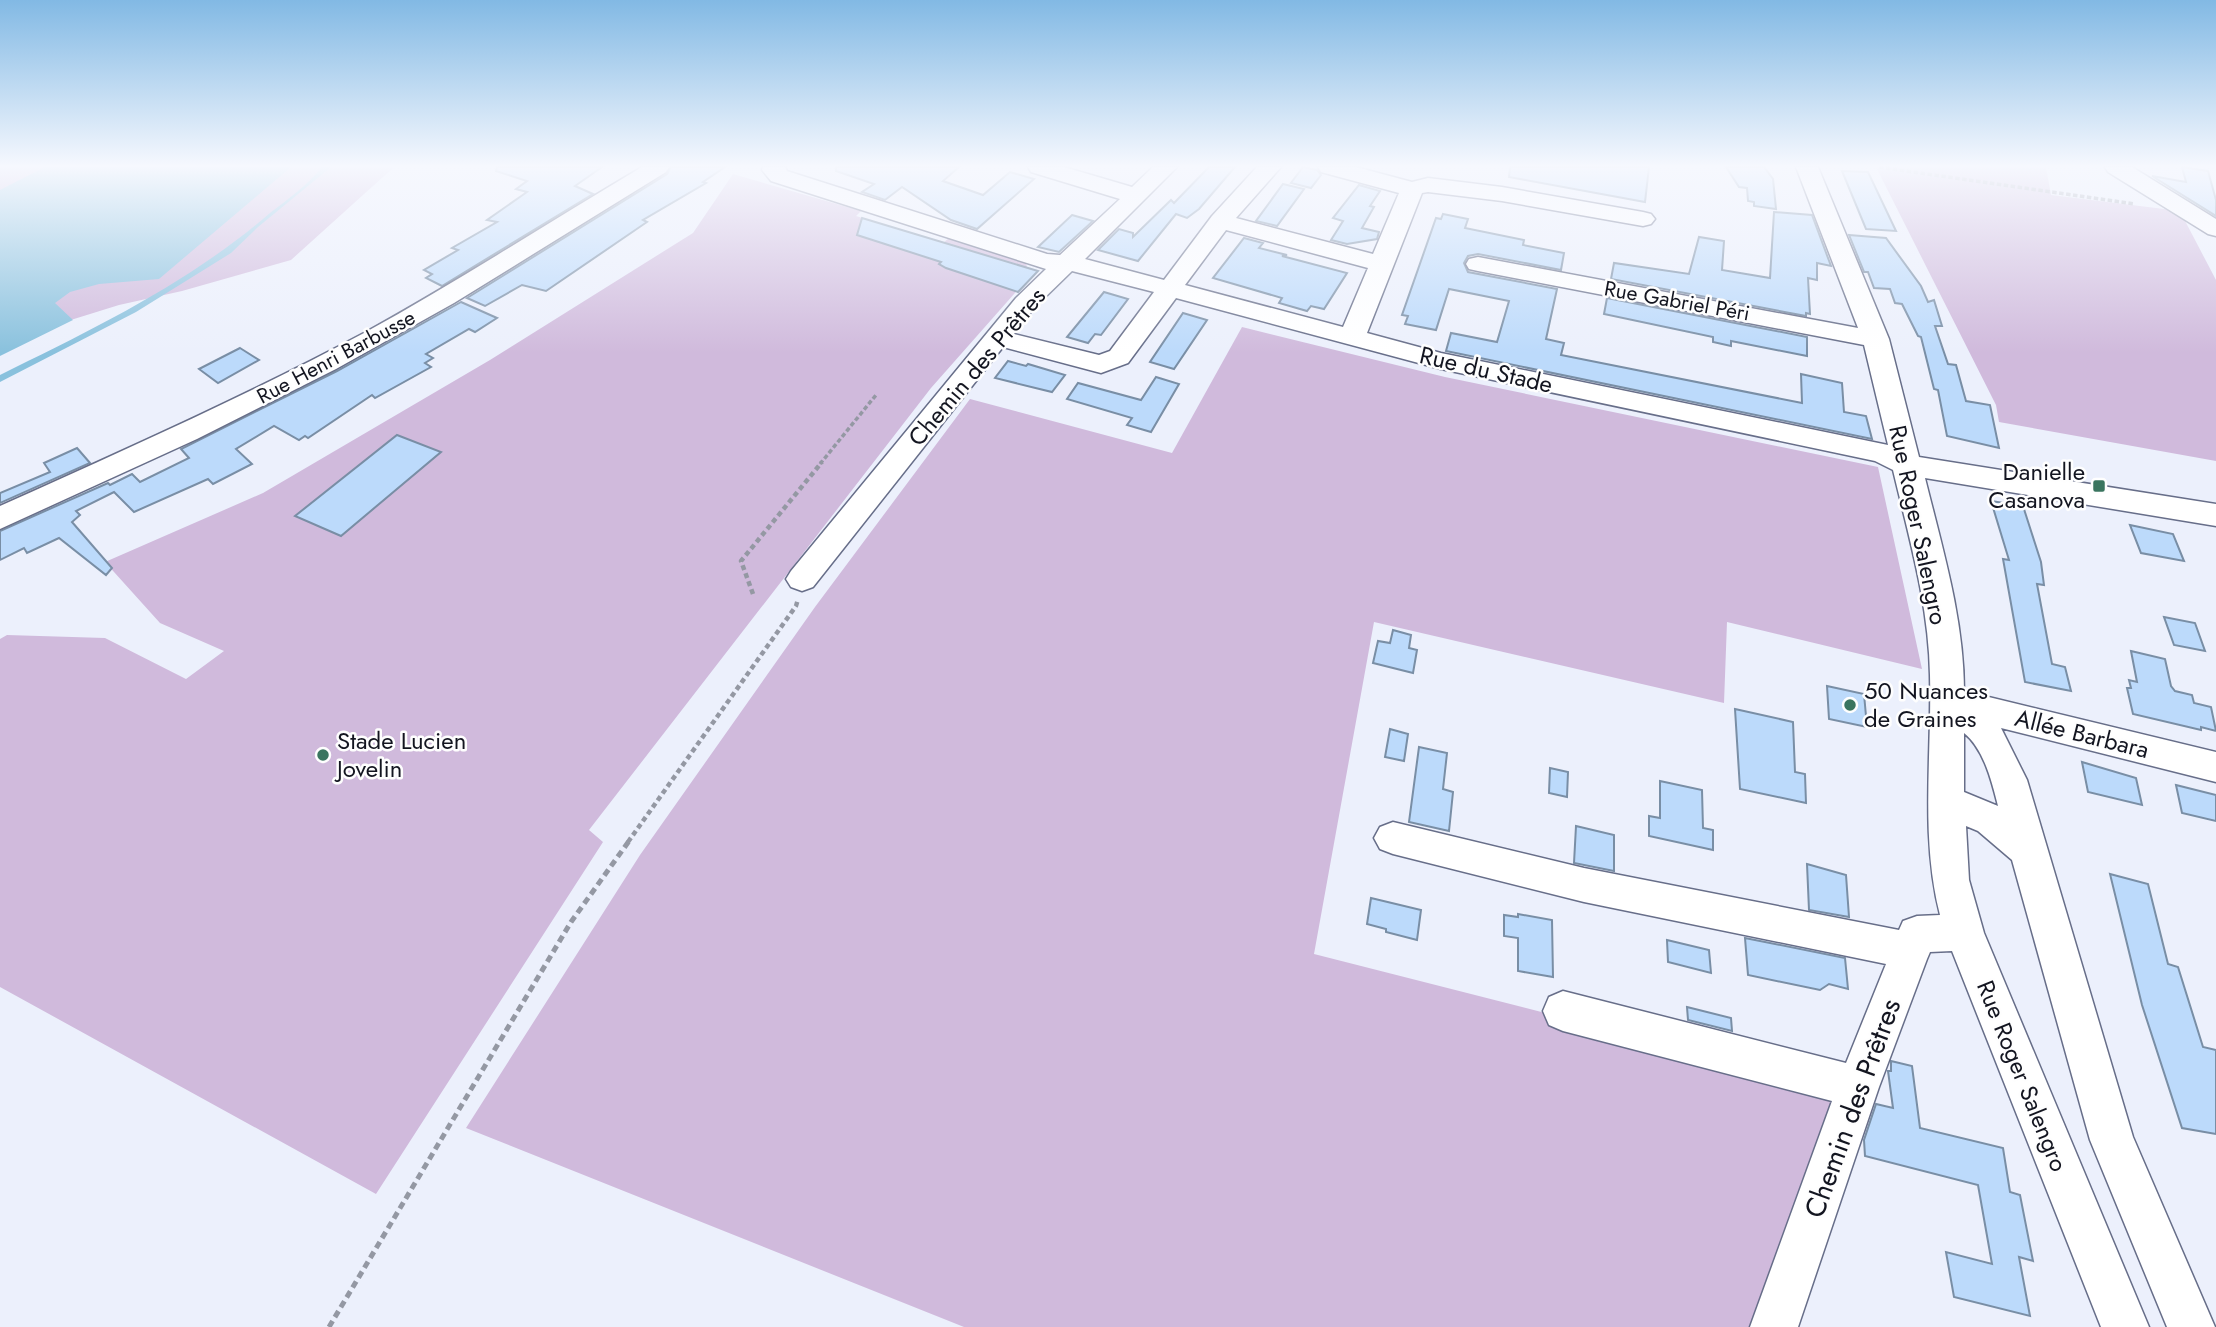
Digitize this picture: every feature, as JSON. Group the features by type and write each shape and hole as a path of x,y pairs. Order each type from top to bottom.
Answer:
{"street":[{"name":"Rue Henri Barbusse","path":"0,518 212,421 371,340 451,295 558,229"},
{"name":"Rue du Stade","path":"944,229 1044,261 1170,289 1496,373 1882,453 1907,464 2216,515"},
{"name":"Chemin des Prêtres","path":"802,579 1025,303 1102,229"},
{"path":"998,338 1101,364 1112,362 1119,357 1214,229"},
{"path":"1250,229 1381,264"},
{"path":"1352,338 1395,229"},
{"name":"Rue Roger Salengro","path":"1832,229 1876,339 1933,572 1947,673 1946,801 1950,880 1964,933 2125,1327"},
{"name":"Rue Gabriel Péri","path":"1478,264 1876,339"},
{"path":"1948,701 1985,730 2009,780 2112,1140 2191,1327"},
{"name":"Allée Barbara","path":"1948,701 2216,767"},
{"path":"1946,801 1991,820 2028,851"},
{"path":"1392,838 1584,885 1911,951 1917,934 1964,933"},
{"name":"Chemin des Prêtres","path":"1774,1327 1858,1087 1911,951"},
{"path":"1563,1011 1858,1087"}],"path":[{"path":"752,594 741,561 876,395"},
{"path":"329,1327 571,922 796,606 802,579"}],"shaded area":[{"path":"0,229 325,229 291,260 182,291 119,305 0,342"},
{"name":"Stade Lucien Jovelin","path":"696,229 898,229 943,243 949,238 1026,263 1029,277 931,388 589,830 603,842 376,1194 0,987 0,639 7,635 105,638 186,679 224,651 160,623 105,562 263,493 490,360"},
{"path":"1907,229 2189,229 2216,280 2216,461 1999,422 1996,405"},
{"path":"1242,327 1445,377 1878,467 1922,669 1727,622 1724,703 1374,622 1314,954 1843,1089 1760,1327 964,1327 466,1128 640,855 815,607 970,399 1172,453"}],"water":[{"path":"0,229 218,229 159,279 99,284 70,292 55,303 73,320 0,356"},
{"path":"251,229 256,229 231,253 136,312 0,382 0,375 140,303"}],"building":[{"path":"485,229 536,229 442,286 426,278 432,274 424,270 458,250 452,248"},
{"path":"578,229 637,229 546,291 522,285 485,306 467,298"},
{"path":"859,229 898,229 1038,271 1018,292 946,268 939,264 941,262 857,235"},
{"path":"1057,229 1084,229 1059,252 1038,247"},
{"path":"1119,229 1133,233 1133,237 1141,229 1164,229 1138,261 1098,250"},
{"path":"1338,229 1379,232 1377,239 1347,244 1331,240"},
{"path":"1432,229 1470,229 1524,240 1523,245 1564,253 1561,270 1478,254 1468,256 1464,263 1468,272 1557,289 1546,339 1564,343 1561,355 1802,403 1801,374 1842,383 1844,412 1866,416 1872,439 1446,351 1451,333 1497,342 1509,301 1449,289 1436,330 1405,324 1408,316 1402,315"},
{"path":"1773,229 1817,229 1831,266 1817,263 1817,280 1808,278 1810,314 1806,313 1806,316 1611,279 1614,263 1689,274 1699,237 1724,241 1722,270 1770,278"},
{"path":"1866,229 1895,229 1896,231"},
{"path":"1849,235 1886,238 1921,286 1928,302 1934,300 1942,326 1935,326 1948,364 1956,365 1966,401 1990,405 1999,448 1947,436 1938,390 1934,389 1921,337 1918,336 1902,304 1895,303 1890,289 1874,288 1868,272 1864,272"},
{"path":"1244,238 1263,243 1259,248 1287,255 1282,256 1347,273 1324,309 1311,306 1307,311 1279,303 1282,298 1213,278"},
{"path":"1104,292 1128,299 1101,335 1095,334 1088,343 1067,337"},
{"path":"1607,298 1807,337 1807,356 1731,341 1731,346 1713,342 1713,337 1604,314"},
{"path":"461,302 497,318 475,332 469,329 426,354 433,358 425,363 431,367 375,398 372,395 308,438 305,436 299,440 274,426 236,449 252,464 213,484 208,479 134,512 114,492 76,511 80,515 72,522 112,568 106,575 59,538 27,553 24,548 0,560 0,531 108,483 110,485 132,474 140,482 189,458 181,449 337,371"},
{"path":"1183,313 1207,320 1174,369 1150,362"},
{"path":"240,348 259,360 218,383 199,369"},
{"path":"1008,361 1065,375 1052,392 995,378"},
{"path":"1156,377 1179,384 1151,432 1127,425 1132,418 1067,399 1078,383 1141,400"},
{"path":"397,435 441,452 341,536 295,516"},
{"path":"77,448 90,463 0,503 0,493 50,472 44,463"},
{"path":"1991,501 2023,506 2041,562 2044,585 2037,584 2052,664 2065,667 2071,691 2025,682 2003,559 2009,560"},
{"path":"2130,525 2173,534 2184,561 2141,553"},
{"path":"2164,617 2195,623 2205,651 2174,645"},
{"path":"1393,630 1411,635 1409,648 1417,650 1413,673 1373,663 1378,641 1390,643"},
{"path":"2131,651 2165,659 2171,686 2175,691 2192,695 2194,703 2211,707 2216,731 2133,714 2127,688 2131,688 2129,680 2137,682"},
{"path":"1827,686 1864,694 1867,727 1829,719"},
{"path":"1735,709 1793,722 1795,772 1805,774 1806,803 1740,789"},
{"path":"1390,729 1408,734 1404,761 1385,757"},
{"path":"1419,747 1447,753 1443,789 1453,792 1449,831 1409,822"},
{"path":"2082,762 2136,778 2142,805 2088,792"},
{"path":"1550,768 1568,772 1567,797 1549,793"},
{"path":"1660,781 1702,790 1703,828 1713,830 1713,850 1649,836 1649,816 1660,818"},
{"path":"2176,785 2216,795 2216,821 2182,813"},
{"path":"1576,826 1614,835 1614,871 1574,863"},
{"path":"1807,864 1846,875 1849,917 1809,910"},
{"path":"2110,874 2148,884 2168,964 2178,967 2203,1047 2216,1050 2216,1134 2182,1128 2142,1005"},
{"path":"1371,898 1421,910 1417,940 1367,924"},
{"path":"1518,914 1552,920 1553,977 1518,971 1518,938 1504,936 1504,915 1518,917"},
{"path":"1745,938 1845,958 1848,989 1829,984 1820,990 1748,975"},
{"path":"1667,940 1709,950 1711,973 1668,962"},
{"path":"1687,1007 1731,1018 1732,1031 1688,1020"},
{"path":"1891,1061 1912,1066 1920,1128 2003,1148 2010,1192 2020,1195 2033,1261 2019,1257 2030,1316 1954,1297 1946,1252 1992,1264 1978,1185 1865,1156 1864,1140 1876,1104 1893,1108 1888,1071 1891,1071"}],"place":[{"name":"Danielle Casanova","path":"2099,486"},
{"name":"50 Nuances de Graines","path":"1850,705"},
{"name":"Stade Lucien Jovelin","path":"323,755"}]}
